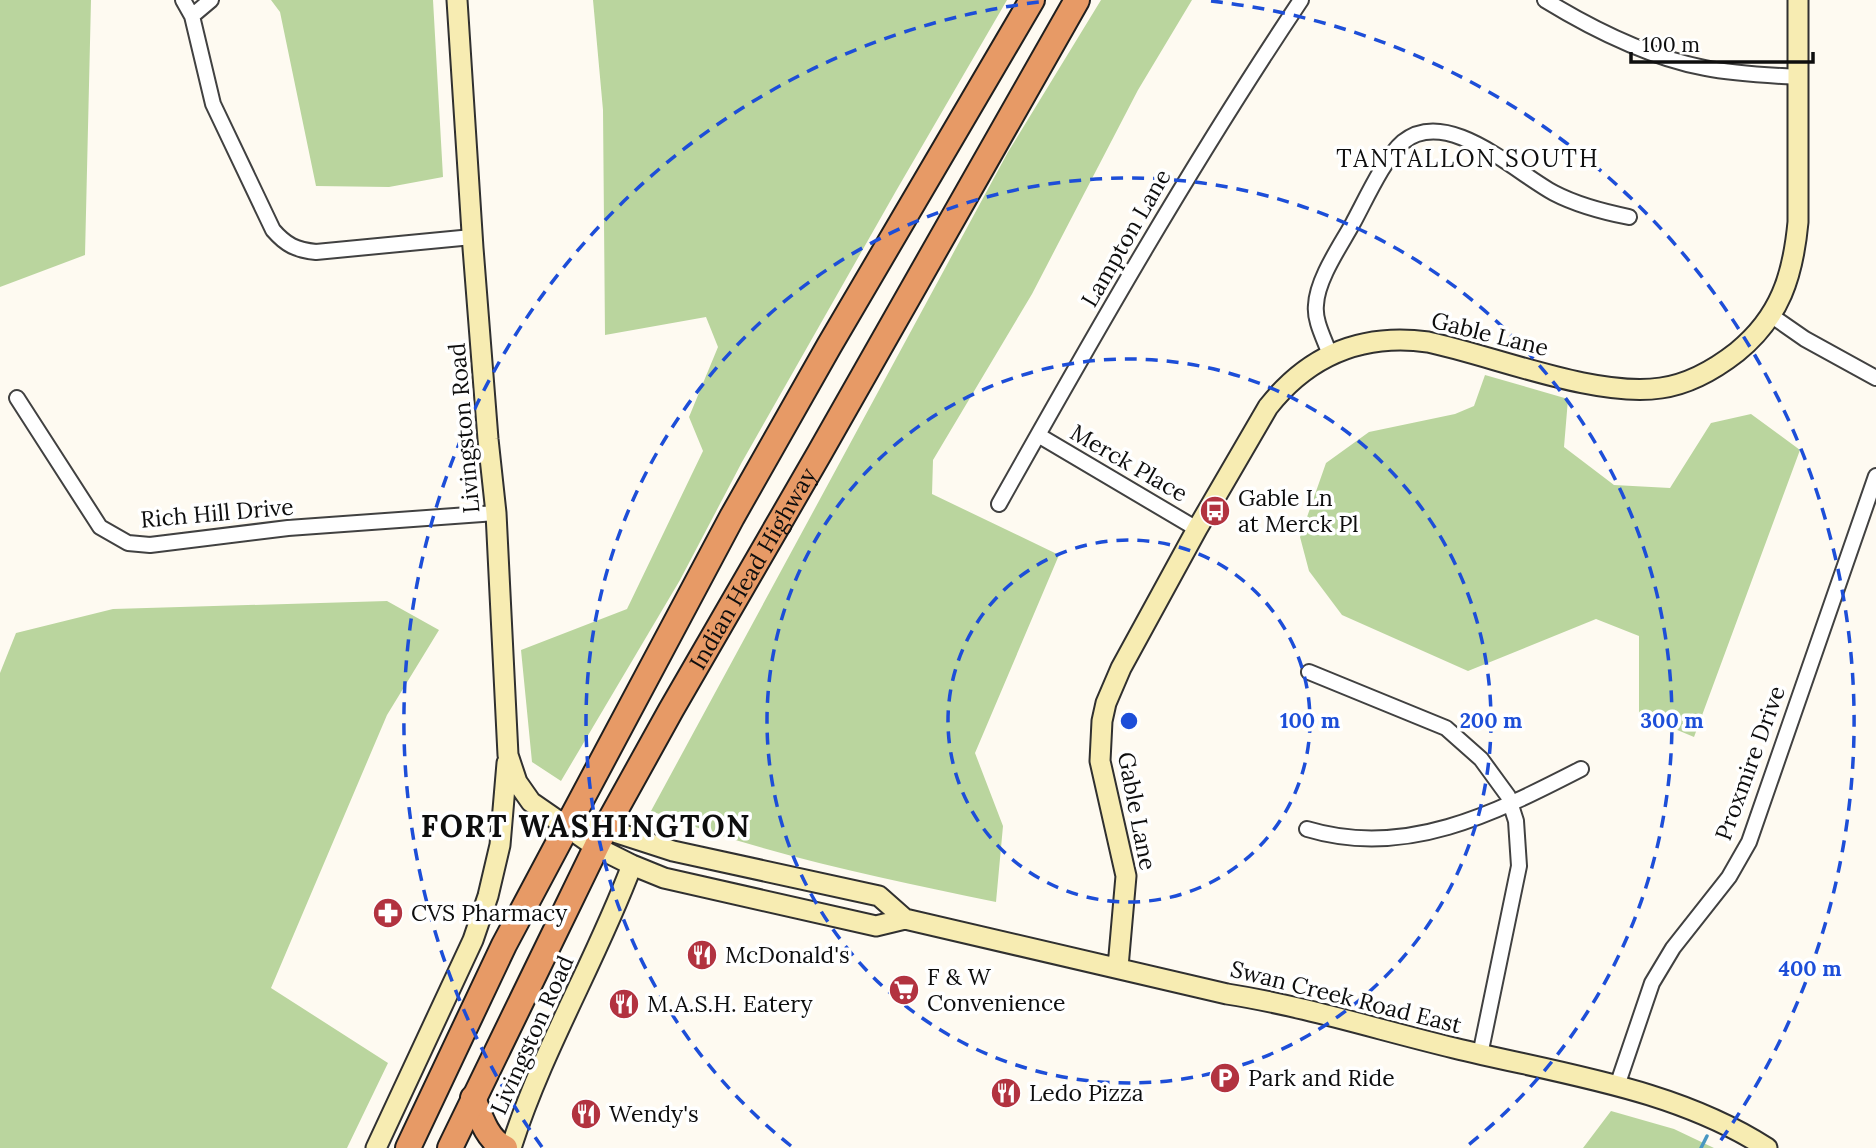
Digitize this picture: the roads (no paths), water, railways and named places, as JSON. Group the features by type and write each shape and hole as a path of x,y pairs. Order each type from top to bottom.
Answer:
{"highway":[{"name":"Indian Head Highway","path":"408,1148 504,945 732,517 1032,0"},
{"name":"Indian Head Highway","path":"450,1148 601,838 671,709 820,454 1077,0"},
{"path":"473,1098 488,1132 505,1148"}],"main road":[{"name":"Livingston Road","path":"457,0 472,237 496,513 508,755 517,782 531,802 569,826"},
{"name":"Gable Lane","path":"1118,967 1125,914 1126,876 1102,776 1099,742 1106,703 1121,668 1197,529 1268,407 1291,381 1313,365 1357,344 1413,340 1449,346 1593,384 1643,390 1663,388 1705,374 1721,365 1750,341 1772,316 1788,281 1795,255 1798,222 1798,0"},
{"path":"376,1148 473,940 488,896 500,845 508,755"},
{"name":"Swan Creek Road East","path":"569,826 601,838 878,896 905,919"},
{"name":"Swan Creek Road East","path":"601,838 632,865 664,878 876,926 905,919 1260,999 1480,1055 1617,1086 1690,1108 1716,1119 1767,1148"},
{"name":"Livingston Road","path":"511,1148 530,1091 632,865"}],"street":[{"path":"183,0 192,16 213,104 273,230 285,242 298,250 316,252 472,237"},
{"path":"192,16 211,0"},
{"name":"Lampton Lane","path":"999,504 1162,218 1301,0"},
{"path":"1545,0 1606,33 1672,59 1704,68 1797,77"},
{"path":"1330,355 1316,314 1318,292 1393,153 1413,135 1438,130 1461,136 1556,194 1606,212 1629,217"},
{"path":"1772,316 1805,339 1876,378"},
{"name":"Rich Hill Drive","path":"17,398 100,527 128,543 150,545 288,528 496,513"},
{"name":"Merck Place","path":"1038,435 1197,529"},
{"name":"Proxmire Drive","path":"1617,1086 1656,976 1674,948 1729,877 1749,842 1876,476"},
{"path":"1309,672 1446,728 1481,759 1502,785 1511,805 1519,866 1480,1055"},
{"path":"1307,830 1332,837 1400,838 1435,832 1511,805 1581,769"}],"waterway":[{"path":"1701,1148 1707,1136"}],"place":[{"name":"Gable Ln at Merck Pl","path":"1215,511"},
{"name":"CVS Pharmacy","path":"388,913"},
{"name":"McDonald's","path":"702,955"},
{"name":"F & W Convenience","path":"904,990"},
{"name":"M.A.S.H. Eatery","path":"624,1004"},
{"name":"Park and Ride","path":"1225,1078"},
{"name":"Ledo Pizza","path":"1006,1093"},
{"name":"Wendy's","path":"586,1114"}],"district":[{"name":"TANTALLON SOUTH","path":"1468,159"},
{"name":"FORT WASHINGTON","path":"586,827"}]}
